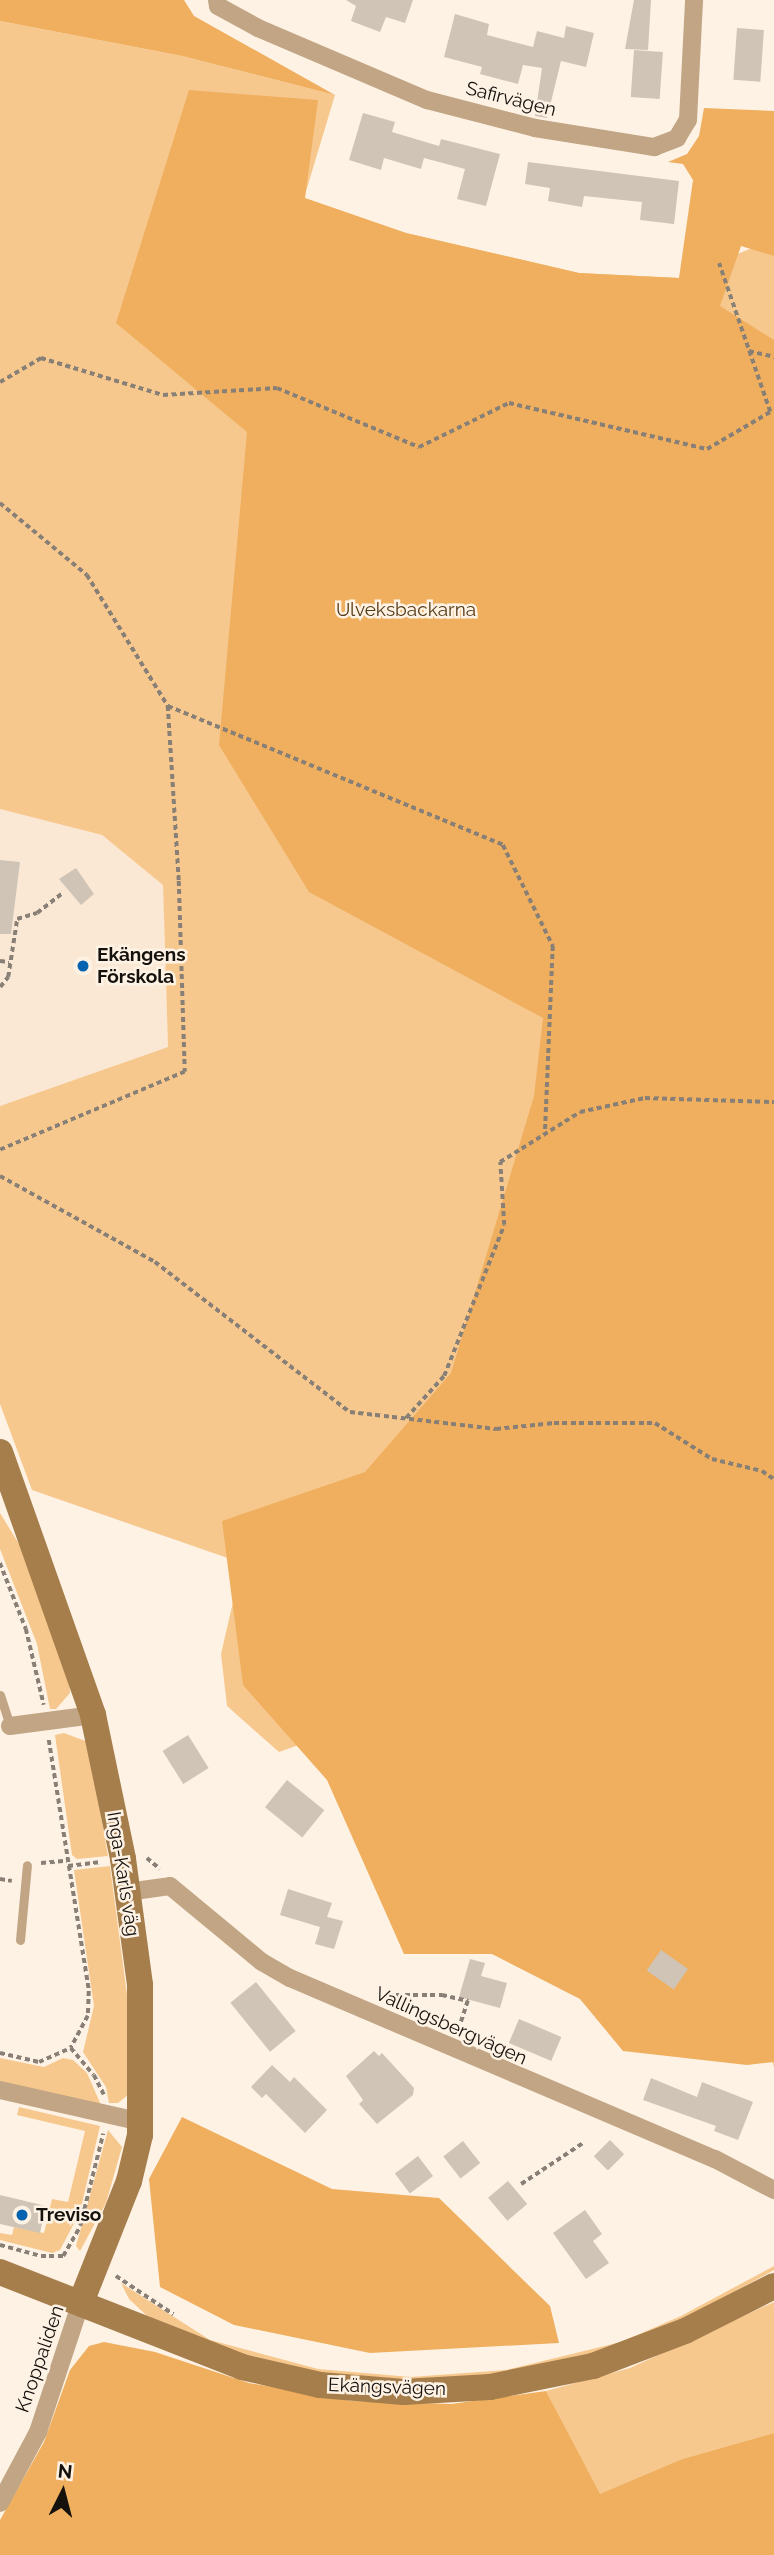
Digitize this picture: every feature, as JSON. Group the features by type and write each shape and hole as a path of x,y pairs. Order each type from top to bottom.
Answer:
{"street":[{"name":"Safirvägen","path":"217,0 218,6 258,28 427,100 535,128 654,147 677,138 688,120 694,0"},
{"name":"Inga-Karls väg","path":"0,1452 93,1715 127,1892 140,1985 142,2122 129,2180 81,2302"},
{"path":"9,1726 93,1715"},
{"name":"Vallingsbergvägen","path":"127,1892 170,1886 281,1973 452,2050 715,2160 774,2190"},
{"path":"0,2090 142,2122"},
{"name":"Ekängsvägen","path":"0,2272 242,2367 320,2385 404,2392 490,2387 593,2366 685,2331 774,2286"},
{"name":"Knoppaliden","path":"0,2503 38,2432 81,2302"}],"lane":[{"path":"0,1695 9,1726"},
{"path":"20,1940 27,1865"}],"path":[{"path":"0,382 41,358 163,395 277,388 419,447 509,403 707,449 770,412 719,264"},
{"path":"749,351 774,357"},
{"path":"0,503 87,575 168,706 179,881 185,1072 0,1150"},
{"path":"168,706 503,845 554,946 545,1134"},
{"path":"0,987 8,977 18,919 37,913 64,893"},
{"path":"0,961 9,962"},
{"path":"406,1418 444,1376 504,1225 500,1162 580,1112 645,1098 774,1102"},
{"path":"0,1176 155,1262 350,1412 496,1429 554,1423 655,1423 712,1460 762,1471 774,1479"},
{"path":"0,1563 38,1670 89,1991 88,2016 71,2048 40,2062 0,2053"},
{"path":"27,1865 111,1861"},
{"path":"388,1995 442,1995 468,2001 452,2050"},
{"path":"64,2256 90,2197 108,2115 101,2087 71,2048"},
{"path":"521,2184 583,2143"},
{"path":"0,2245 41,2256 64,2256 75,2260"},
{"path":"120,2278 178,2317"}],"shaded area":[{"name":"Ekängens Förskola","path":"0,809 102,835 163,885 168,1047 0,1106"}],"green space":[{"path":"0,0 184,0 194,16 335,95 182,56 0,21"},
{"name":"Ulveksbackarna","path":"0,21 182,56 335,95 304,198 406,233 579,273 679,278 774,239 774,2067 740,1970 341,1730 279,1752 227,1706 221,1654 242,1563 32,1490 0,1404 0,1106 168,1047 163,885 102,835 0,809"},
{"name":"Ulveksbackarna","path":"189,90 318,100 305,198 406,233 579,273 679,278 693,180 683,164 668,162 687,154 699,136 704,108 774,111 774,256 741,246 720,306 774,340 774,2062 747,2065 623,2051 580,1999 492,1954 404,1954 327,1780 243,1685 222,1521 365,1472 451,1373 534,1096 543,1018 309,892 219,745 247,432 116,323"},
{"path":"0,1513 27,1557 69,1675 70,1693 56,1709 50,1709 37,1644 0,1549"},
{"path":"64,1733 88,1742 108,1856 77,1859 72,1855 55,1735"},
{"path":"110,1866 131,2025 129,2094 118,2103 109,2103 106,2087 83,2052 94,2006 74,1870"},
{"path":"0,2058 44,2067 63,2058 73,2060 87,2073 101,2105 0,2082"},
{"path":"19,2107 100,2126 80,2212 60,2250 52,2253 0,2240 0,2233 12,2235 14,2227 44,2233 52,2199 68,2202 85,2131 17,2115"},
{"path":"182,2117 332,2189 439,2198 550,2306 559,2343 370,2353 234,2325 160,2287 149,2179"},
{"path":"108,2130 122,2147 106,2203 80,2251 76,2246"},
{"path":"774,2266 774,2270 707,2307 617,2347 510,2373 411,2381 331,2375 252,2357 180,2333 146,2315 129,2299 121,2283 210,2340 318,2369 411,2377 506,2370 621,2342 681,2316"},
{"path":"774,2302 774,2433 682,2459 599,2495 546,2391 630,2368"},
{"path":"104,2342 155,2352 249,2383 352,2401 451,2404 546,2391 600,2494 682,2459 774,2433 774,2555 0,2555 0,2520 44,2442 70,2370 89,2346"}],"building":[{"path":"346,0 413,0 405,23 386,17 380,32 351,21 356,6"},
{"path":"634,0 651,0 648,50 625,49"},
{"path":"455,14 489,24 487,35 533,47 537,31 564,38 566,26 594,33 586,67 561,61 547,118 535,116 542,68 523,65 518,84 480,74 482,67 444,57"},
{"path":"737,28 764,30 760,82 733,80"},
{"path":"634,50 663,52 660,99 631,97"},
{"path":"363,113 395,122 392,132 439,146 441,139 500,154 486,206 457,199 465,169 424,158 421,169 384,158 381,170 349,160"},
{"path":"528,162 679,181 674,224 640,220 642,202 584,196 582,207 548,201 550,188 525,184"},
{"path":"0,860 20,862 11,934 0,934"},
{"path":"76,868 94,894 81,905 59,879"},
{"path":"188,1735 209,1768 183,1784 163,1751"},
{"path":"287,1780 324,1810 302,1837 265,1807"},
{"path":"288,1889 332,1903 327,1917 343,1921 334,1949 315,1944 320,1927 280,1915"},
{"path":"661,1950 688,1969 674,1989 647,1970"},
{"path":"470,1959 485,1963 481,1976 507,1983 500,2008 459,1997"},
{"path":"256,1982 296,2031 270,2052 230,2003"},
{"path":"519,2019 561,2037 551,2061 509,2043"},
{"path":"374,2051 379,2056 382,2053 414,2088 413,2095 377,2124 359,2104 363,2100 346,2076"},
{"path":"272,2065 290,2082 294,2077 327,2110 305,2133 266,2094 262,2098 251,2087"},
{"path":"651,2078 697,2097 702,2082 753,2102 738,2140 714,2131 716,2126 643,2100"},
{"path":"610,2140 624,2154 608,2170 594,2156"},
{"path":"463,2141 480,2163 461,2178 443,2156"},
{"path":"418,2156 433,2176 410,2193 395,2173"},
{"path":"508,2181 527,2204 507,2221 488,2198"},
{"name":"Treviso","path":"0,2195 46,2206 40,2233 0,2224"},
{"path":"585,2210 602,2234 593,2241 609,2263 586,2279 553,2233"}],"place":[{"name":"Ekängens Förskola","path":"83,966"},
{"name":"Treviso","path":"22,2215"}]}
